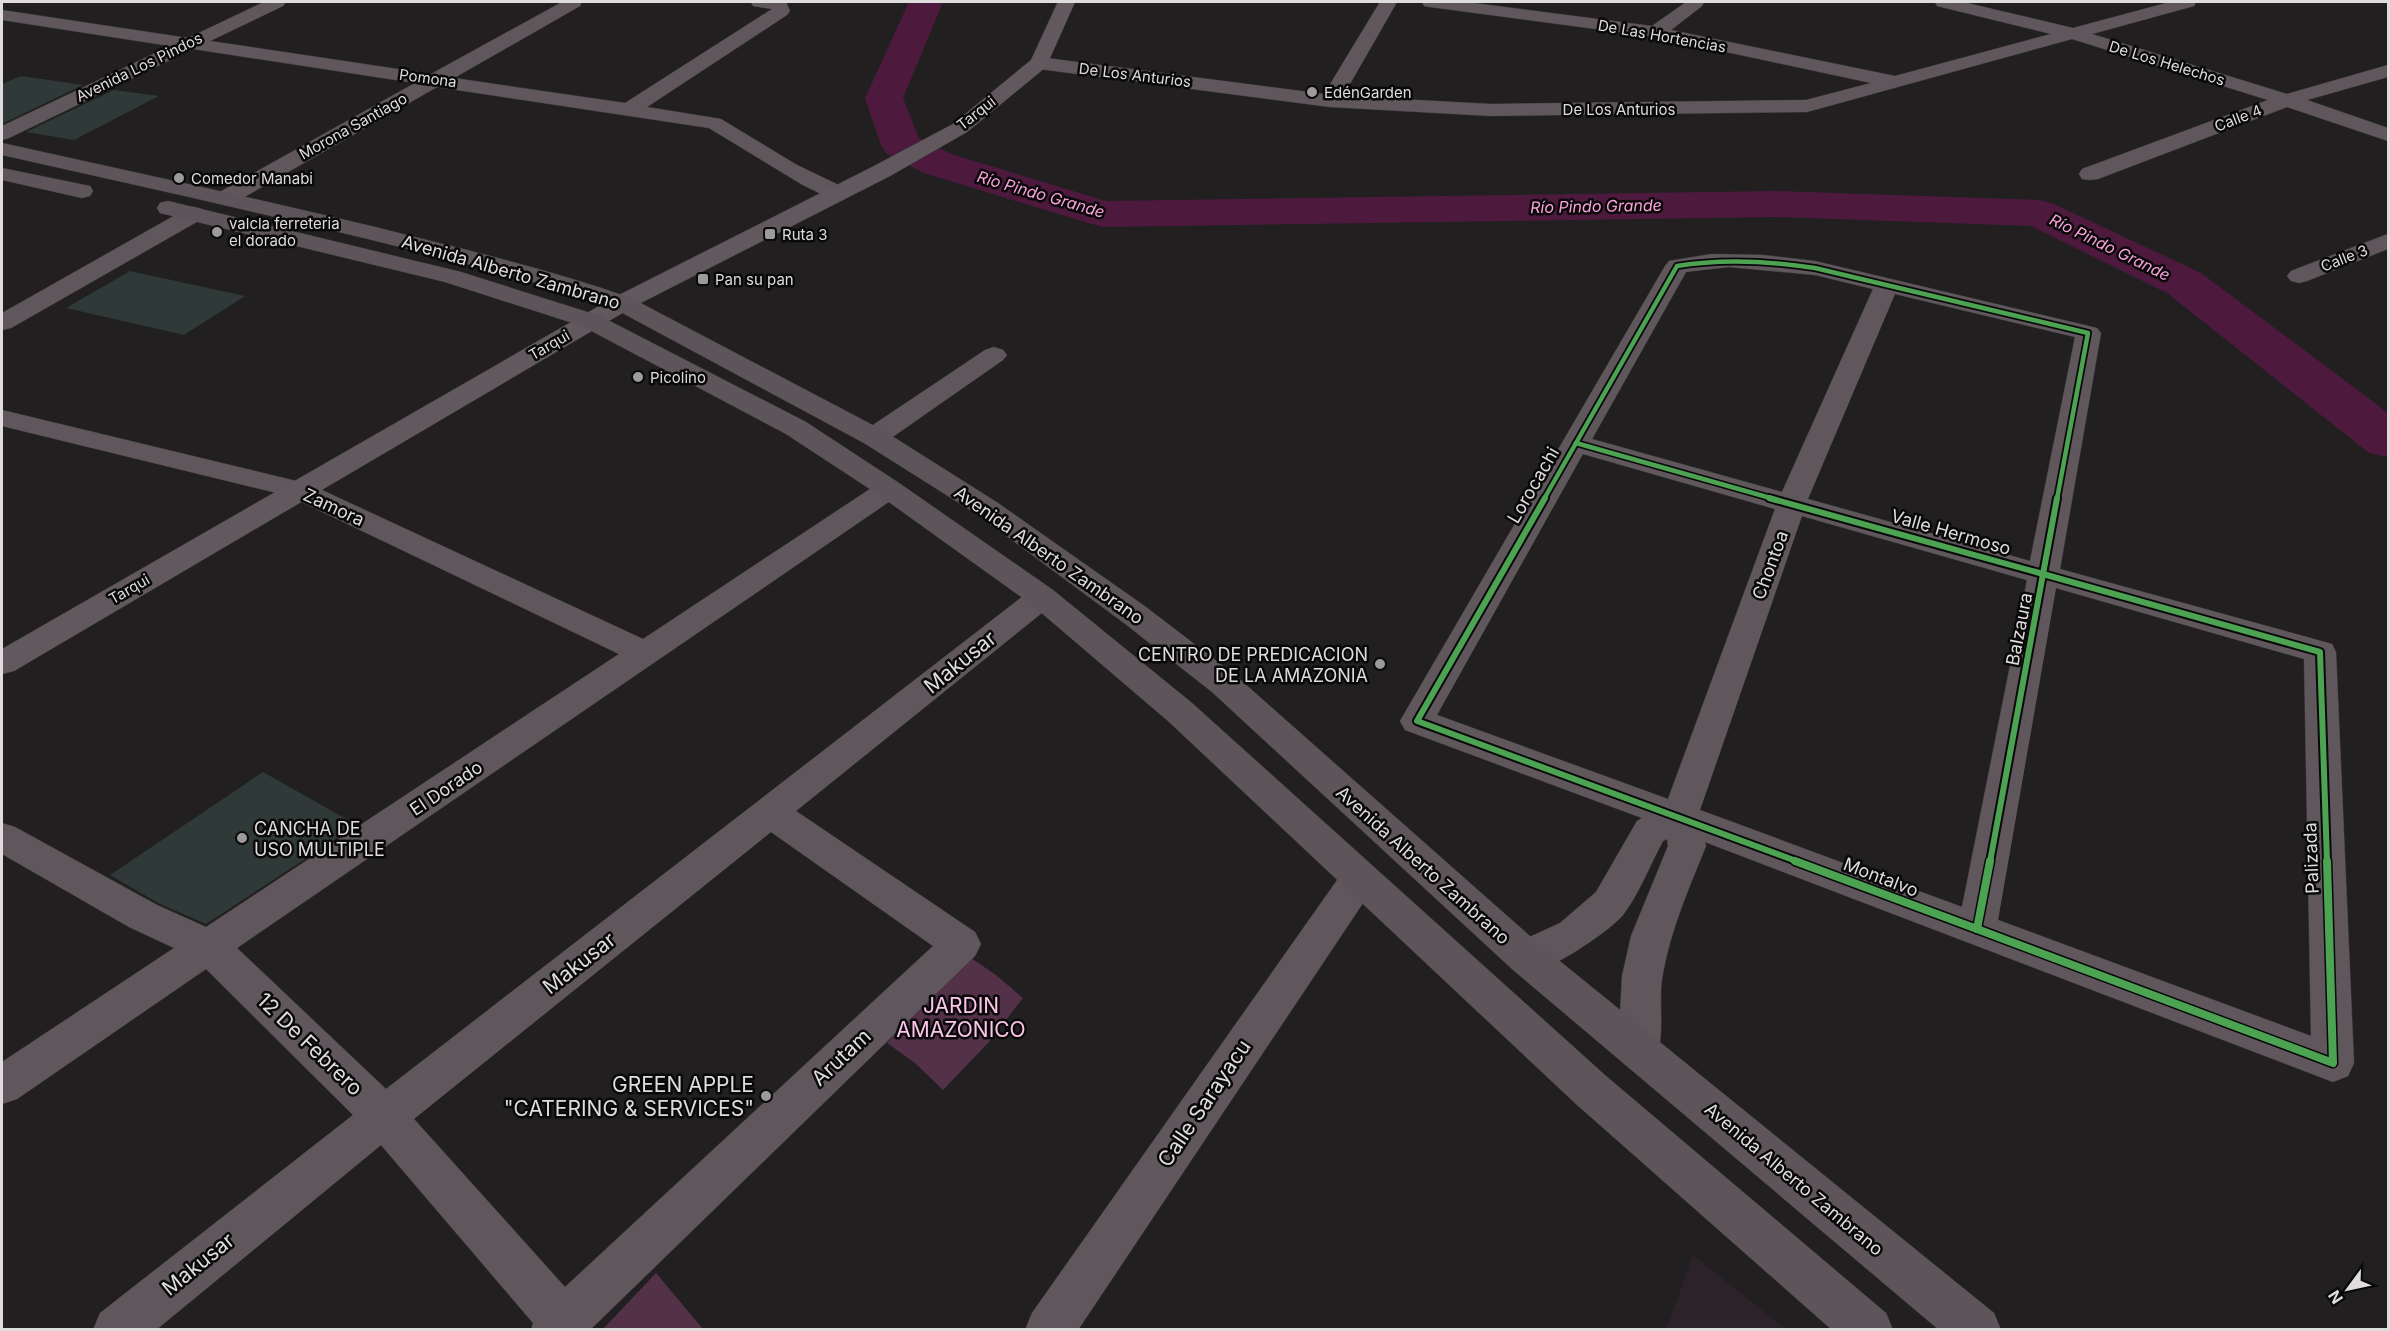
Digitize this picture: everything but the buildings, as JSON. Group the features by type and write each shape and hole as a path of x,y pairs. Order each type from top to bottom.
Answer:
{"highway":[{"name":"Avenida Alberto Zambrano","path":"2,149 226,198 482,260 588,291 622,303 874,437 987,509 1135,615 1224,684 1526,957 1977,1329"},
{"name":"Avenida Alberto Zambrano","path":"2,174 194,214 453,277 591,321 796,428 889,489 1042,597 1180,712 1591,1090 1869,1329"}],"street":[{"name":"Avenida Los Pindos","path":"2,134 277,2"},
{"name":"Morona Santiago","path":"226,198 574,2"},
{"path":"630,109 781,11 780,5 759,2"},
{"name":"Tarqui","path":"2,663 622,303 882,171 960,128 1039,63 1066,2"},
{"path":"1330,101 1388,2"},
{"name":"De Las Hortencias","path":"1430,2 1656,32 1892,81"},
{"path":"1656,32 1696,2"},
{"name":"De Los Helechos","path":"1943,2 2071,33 2287,100 2388,135"},
{"name":"De Los Anturios","path":"1039,63 1330,101 1503,110 1789,107 1831,101 1892,81 2179,2"},
{"name":"Pomona","path":"2,15 186,44 436,79 714,123 735,132 760,152 795,173 837,193"},
{"name":"Calle 4","path":"2090,174 2287,100 2388,71"},
{"path":"2,323 194,214"},
{"name":"Calle 3","path":"2299,276 2388,241"},
{"name":"Lorocachi","path":"1417,721 1677,266 1719,259 1782,263 1815,268 1886,286"},
{"name":"Balzaura","path":"1886,286 2088,333 1977,930"},
{"name":"Chontoa","path":"1680,816 1792,503 1886,286"},
{"path":"874,437 994,355"},
{"name":"Zamora","path":"2,418 298,490 645,652"},
{"name":"Valle Hermoso","path":"1574,443 2320,652"},
{"name":"El Dorado","path":"2,1085 889,489"},
{"name":"Makusar","path":"117,1329 383,1115 771,813 1042,597"},
{"name":"Palizada","path":"2320,652 2333,1063"},
{"name":"Montalvo","path":"1417,721 1680,816 2333,1063"},
{"name":"Arutam","path":"559,1325 961,944 771,813"},
{"path":"1526,957 1574,934 1594,918 1610,903 1650,831 1680,816 1687,846 1648,946 1642,976 1639,1051"},
{"name":"12 De Febrero","path":"2,837 143,916 208,946 383,1115 559,1325"},
{"name":"Calle Sarayacu","path":"1049,1329 1360,877"}],"shaded area":[{"path":"1693,1255 1786,1329 1666,1329"}],"green space":[{"name":"JARDIN AMAZONICO","path":"968,956 996,975 1023,998 989,1042 943,1090 915,1063 887,1043"},
{"path":"656,1273 703,1329 603,1329"}],"waterway":[{"name":"Río Pindo Grande","path":"926,2 884,98 901,145 939,164 1103,214 1775,204 2039,213 2184,283 2388,441"}],"cycle path":[{"path":"1574,443 2320,652 2333,1063 1417,721 1677,266 1729,260 1815,268 2088,333 1977,930"}],"place":[{"name":"EdénGarden","path":"1312,92"},
{"name":"Comedor Manabi","path":"179,178"},
{"name":"valcla ferreteria el dorado","path":"217,232"},
{"name":"Ruta 3","path":"770,234"},
{"name":"Pan su pan","path":"703,279"},
{"name":"Picolino","path":"638,377"},
{"name":"CENTRO DE PREDICACION DE LA AMAZONIA","path":"1380,664"},
{"name":"CANCHA DE USO MULTIPLE","path":"242,838"},
{"name":"GREEN APPLE \"CATERING & SERVICES\"","path":"766,1096"}]}
